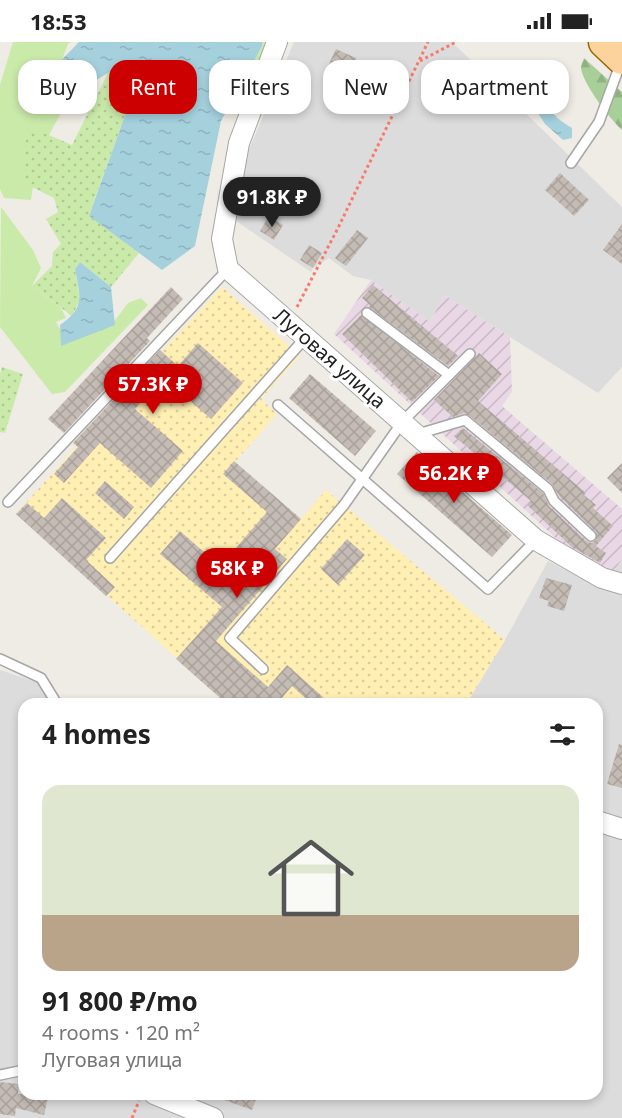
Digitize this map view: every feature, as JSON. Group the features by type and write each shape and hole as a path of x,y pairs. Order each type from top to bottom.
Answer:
{"main road":[{"path":"604,42 622,59"}],"street":[{"path":"228,269 222,239 239,143 277,42"},
{"name":"Луговая улица","path":"228,269 536,540 602,578 622,584"},
{"path":"603,824 622,829"},
{"path":"169,1100 213,1118"}],"lane":[{"path":"571,163 599,122 622,59"},
{"path":"8,502 228,269"},
{"path":"367,313 448,375"},
{"path":"110,558 306,337"},
{"path":"263,669 230,638 344,505 403,421 470,354"},
{"path":"278,405 488,589 536,540"},
{"path":"418,435 465,420 548,489 554,501 591,536"},
{"path":"0,659 41,678 53,698"},
{"path":"0,1075 18,1071"}],"path":[{"path":"289,322 338,228 428,42"},
{"path":"419,61 456,42"},
{"path":"132,1118 140,1100"}],"shaded area":[{"path":"294,42 452,42 471,60 421,60 421,114 526,114 622,207 622,367 598,393 444,295 430,322 371,280 353,276 329,258 313,268 311,272 236,221 248,152 264,114 311,114 311,60 286,60"},
{"path":"371,280 430,322 444,295 510,337 512,392 502,406 622,509 622,558 612,575 572,553 334,334"},
{"path":"622,558 622,1118 0,1118 0,670 39,683 49,698 18,698 18,1100 603,1100 603,698 470,698 548,561 603,589"}],"green space":[{"path":"13,42 71,42 62,60 18,60 18,114 60,114 49,135 40,135 31,200 4,198 0,189 0,85"},
{"path":"248,42 267,42 263,60 241,60"},
{"path":"584,58 622,92 622,130 604,110 587,83 581,68"},
{"path":"108,73 109,114 125,114 89,215 139,253 111,287 80,262 75,269 80,300 72,316 32,286 52,266 53,252 61,244 46,219 58,212 54,198 24,183 24,143 35,129 72,145 88,114 97,114 97,95"},
{"path":"1,207 33,250 41,268 32,286 61,308 66,318 56,322 64,336 110,327 128,303 141,298 148,305 65,392 52,394 0,327"},
{"path":"2,367 23,374 5,433 0,432"}],"sand":[{"path":"222,287 300,356 261,399 277,414 235,462 301,519 326,490 505,640 470,698 221,698 16,514"}],"water":[{"path":"79,42 262,42 254,60 209,60 209,114 225,114 221,121 195,246 162,270 89,216 125,114 197,114 197,60 109,60 109,73 97,80 97,60 61,60"},
{"path":"539,114 553,114 572,128 572,138 563,140 545,124"},
{"path":"80,262 111,287 115,325 61,346 60,325 74,313 79,301 75,269"}],"building":[{"path":"336,49 356,58 355,60 331,60"},
{"path":"560,173 589,200 574,216 545,190"},
{"path":"269,216 283,225 274,240 260,231"},
{"path":"622,224 622,264 603,250"},
{"path":"357,230 368,238 346,266 335,258"},
{"path":"309,245 322,253 313,268 300,260"},
{"path":"373,285 458,356 448,366 369,307 370,305 362,298"},
{"path":"171,287 183,299 147,338 150,341 64,433 48,419"},
{"path":"361,315 439,376 412,402 342,334"},
{"path":"198,343 243,383 211,419 163,377 135,409 183,451 151,488 100,443 64,483 54,474 78,447 73,443 160,350 178,366"},
{"path":"479,353 502,374 478,401 586,493 584,495 596,505 593,508 613,526 596,546 606,553 600,563 572,547 527,505 531,501 454,436 463,428 543,493 549,506 586,541 592,543 596,540 596,532 560,497 552,484 469,415 464,413 453,417 434,400"},
{"path":"310,374 376,431 355,456 289,398"},
{"path":"417,452 512,535 492,557 397,474"},
{"path":"234,461 301,519 275,549 287,559 216,641 268,687 287,665 322,698 305,698 292,686 282,698 220,698 176,659 222,607 160,554 180,531 220,566 267,512 223,474"},
{"path":"622,463 622,493 607,478"},
{"path":"105,481 134,507 124,519 95,493"},
{"path":"62,498 106,538 86,560 115,587 106,596 16,514 27,503 44,518"},
{"path":"347,539 365,555 338,585 321,569"},
{"path":"546,578 572,585 564,611 547,606 549,601 539,598"},
{"path":"619,744 622,745 622,788 607,784"},
{"path":"0,1082 18,1084 18,1100 48,1100 44,1115 16,1108 15,1116 0,1114"},
{"path":"225,1100 256,1100 252,1110"}]}
